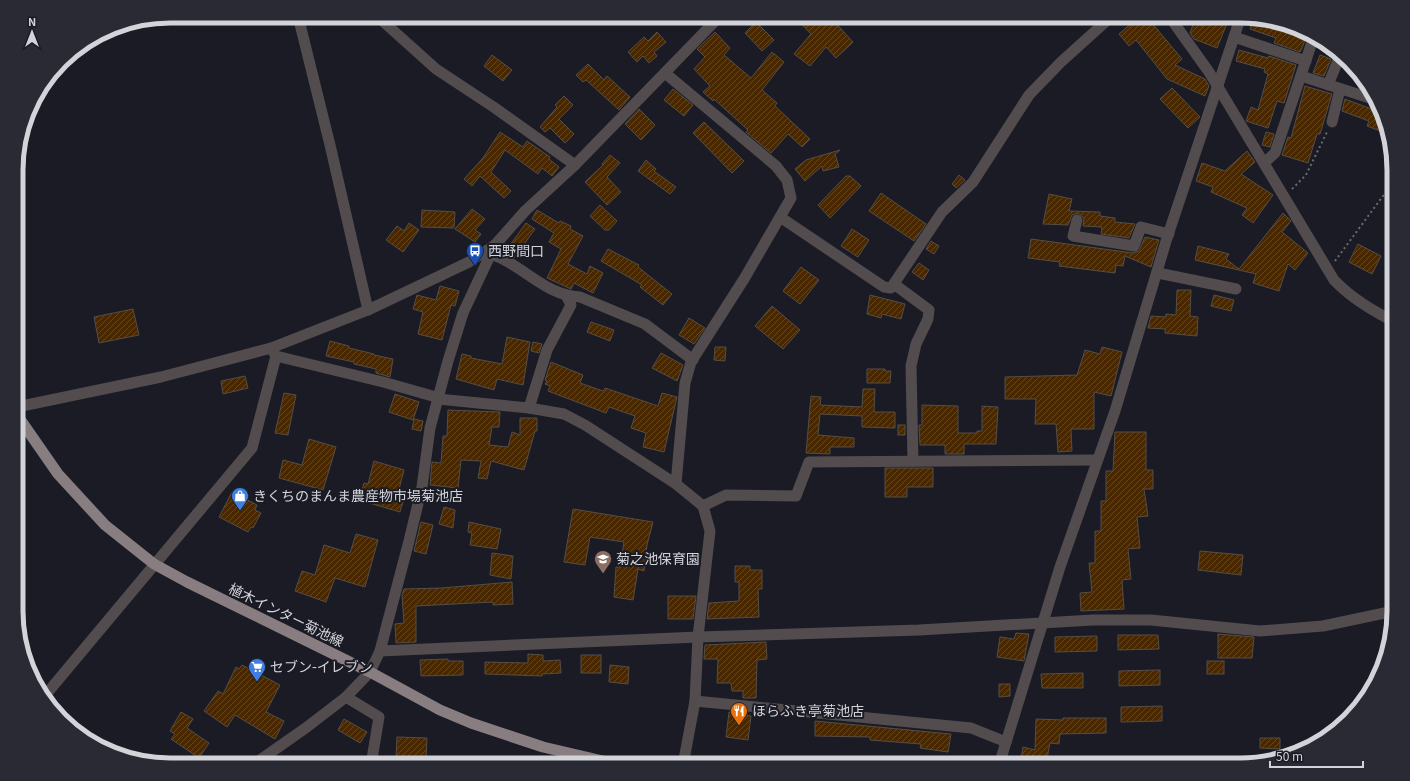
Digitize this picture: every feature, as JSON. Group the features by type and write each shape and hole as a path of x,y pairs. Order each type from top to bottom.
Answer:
{"main road":[{"name":"植木インター菊池線","path":"23,424 58,474 106,525 154,564 214,596 370,672 440,710 471,723 544,747 590,758"}],"street":[{"path":"300,23 330,145 368,310"},
{"path":"385,23 436,69 495,108 574,165"},
{"path":"263,758 307,727 346,696 370,672 380,651 420,494 430,428 438,399 463,313 493,249 525,211 574,165 713,23"},
{"path":"780,217 884,287 891,288 942,212 974,182 1029,95 1061,62 1104,23"},
{"path":"1174,23 1210,72 1334,280 1344,291 1360,303 1387,318"},
{"path":"1001,758 1044,624 1060,567 1115,411 1169,234 1239,23"},
{"path":"1234,37 1306,61"},
{"path":"1264,163 1275,153 1312,42"},
{"path":"1328,85 1338,60"},
{"path":"665,73 776,166 787,180 791,198 693,360 685,383 676,484"},
{"path":"1301,76 1367,97"},
{"path":"1332,122 1340,89"},
{"path":"1077,220 1073,236 1134,246 1141,227 1169,234"},
{"path":"23,406 273,352 368,310 493,249"},
{"path":"493,249 535,281 566,295 580,297 645,324 693,360"},
{"path":"1158,273 1236,289"},
{"path":"894,284 929,310 928,319 916,344 911,366 914,461"},
{"path":"529,408 547,350 571,305 566,295"},
{"path":"273,352 436,397 438,399 529,408 564,414 676,484 704,506 710,530 698,637 695,702 684,758"},
{"path":"48,692 252,448 273,352"},
{"path":"704,506 726,495 796,496 809,462 1097,460"},
{"path":"380,651 698,637 919,630 1093,620 1151,620 1260,631 1322,626 1387,612"},
{"path":"346,696 379,717 372,758"},
{"path":"695,702 971,728 1006,742"}],"path":[{"path":"1283,194 1290,191 1306,175 1332,122"},
{"path":"1327,269 1342,253 1387,191"}],"building":[{"path":"755,23 757,23 774,40 762,51 745,33"},
{"path":"801,23 835,23 853,42 836,58 826,47 810,66 794,54 811,34"},
{"path":"1132,23 1152,23 1182,59 1175,65 1205,79 1209,86 1205,96 1167,79 1136,40 1129,46 1119,34"},
{"path":"1194,23 1202,26 1203,23 1227,23 1217,48 1194,39 1190,33"},
{"path":"1252,23 1259,24 1278,28 1306,38 1300,52 1274,43 1276,38 1250,29"},
{"path":"657,32 666,42 654,52 657,56 649,63 643,56 637,62 628,52 644,37 648,41"},
{"path":"715,32 730,48 724,55 751,78 772,52 784,62 762,90 777,103 775,106 810,139 802,147 788,134 771,153 746,132 748,130 714,99 713,101 703,92 710,86 694,69 705,57 697,49"},
{"path":"1239,50 1268,58 1269,56 1296,65 1284,103 1277,101 1268,128 1246,121 1251,107 1258,110 1268,74 1264,72 1265,69 1236,61"},
{"path":"492,55 512,70 503,81 484,66"},
{"path":"1320,55 1331,59 1324,76 1313,73"},
{"path":"588,64 604,80 607,76 630,97 619,110 586,80 583,82 576,75"},
{"path":"1305,86 1332,94 1320,134 1317,134 1308,163 1282,155 1288,137 1291,138"},
{"path":"1172,88 1200,117 1188,128 1160,99"},
{"path":"673,89 693,105 684,116 664,100"},
{"path":"564,96 573,105 559,119 574,134 565,143 550,128 545,132 540,127 557,107 555,105"},
{"path":"1345,99 1374,110 1382,132 1367,126 1369,121 1342,111"},
{"path":"639,109 655,125 641,140 625,124"},
{"path":"704,122 744,161 732,173 693,133"},
{"path":"500,132 523,147 527,141 550,157 549,159 559,167 552,176 542,168 538,174 505,150 491,172 511,191 504,198 480,176 472,186 464,179 483,158"},
{"path":"1266,132 1274,134 1270,147 1262,145"},
{"path":"840,150 835,154 839,167 823,171 822,166 805,181 795,169 806,160"},
{"path":"1247,151 1255,162 1241,174 1273,195 1253,223 1242,215 1247,208 1211,192 1213,187 1196,181 1202,163 1225,171"},
{"path":"610,155 620,163 607,177 621,192 607,205 585,182 603,165 602,164"},
{"path":"646,160 656,169 654,171 676,187 670,194 638,171"},
{"path":"959,175 965,180 956,188 952,184"},
{"path":"846,176 850,176 861,186 830,218 818,205"},
{"path":"881,193 926,224 914,241 869,211"},
{"path":"1049,194 1072,199 1069,211 1100,212 1100,216 1115,218 1115,222 1135,224 1129,238 1101,234 1102,227 1083,226 1084,218 1078,213 1072,215 1068,225 1043,224"},
{"path":"600,205 617,221 609,230 605,230 590,216"},
{"path":"472,209 485,219 475,230 481,234 475,242 455,229"},
{"path":"422,210 455,212 454,228 421,227"},
{"path":"537,210 559,223 560,221 571,226 570,229 583,236 568,264 587,274 590,266 603,273 593,293 574,283 571,289 547,278 561,249 549,242 554,233 532,219"},
{"path":"1283,213 1291,221 1282,232 1308,253 1295,270 1288,264 1279,291 1253,283 1256,274 1195,260 1198,246 1229,254 1226,259 1239,269"},
{"path":"409,223 419,230 403,252 386,240 397,226 404,231"},
{"path":"526,223 535,229 514,258 505,252"},
{"path":"852,229 869,240 858,257 841,246"},
{"path":"1145,237 1159,240 1151,267 1125,256 1123,266 1116,265 1115,273 1059,266 1060,262 1028,258 1031,239 1133,253 1139,251"},
{"path":"931,241 939,246 934,254 926,249"},
{"path":"1358,244 1381,256 1372,274 1349,262"},
{"path":"608,249 639,265 638,267 672,294 663,305 640,287 642,285 601,261"},
{"path":"919,263 929,270 923,280 912,272"},
{"path":"801,267 819,280 800,304 783,291"},
{"path":"440,286 459,291 455,306 451,305 442,340 418,334 423,312 413,309 417,295 436,300"},
{"path":"1177,290 1191,290 1190,316 1198,317 1197,336 1165,333 1165,329 1148,328 1151,316 1166,317 1166,314 1176,315"},
{"path":"870,295 905,304 901,319 882,314 881,318 867,314"},
{"path":"1214,295 1234,300 1231,311 1211,306"},
{"path":"772,306 800,330 783,349 755,326"},
{"path":"133,309 139,335 99,343 94,317"},
{"path":"689,318 705,328 694,344 679,335"},
{"path":"591,322 614,330 610,341 587,332"},
{"path":"507,337 530,342 523,385 497,379 494,390 456,379 462,354 471,356 471,358 502,364"},
{"path":"330,341 349,346 349,348 393,359 390,377 376,373 376,369 354,364 354,362 326,356"},
{"path":"533,342 542,344 539,353 531,351"},
{"path":"715,347 726,347 725,361 714,360"},
{"path":"1102,347 1122,352 1111,396 1094,392 1094,429 1071,429 1072,451 1058,452 1056,424 1035,424 1036,399 1005,399 1005,377 1077,375 1085,350 1100,354"},
{"path":"661,353 683,365 677,381 652,368"},
{"path":"551,362 583,375 580,383 603,391 605,388 658,406 662,393 677,397 664,452 643,447 646,433 631,428 635,416 609,407 606,413 548,391 550,386 545,384 547,381 545,380"},
{"path":"867,369 885,369 885,371 891,371 890,383 867,383"},
{"path":"245,376 248,388 223,394 221,381"},
{"path":"863,389 875,389 874,412 895,412 895,428 862,427 862,416 820,414 818,435 854,438 854,447 830,447 830,454 806,453 811,396 821,397 820,405 862,407"},
{"path":"284,393 296,395 288,435 275,433"},
{"path":"395,394 419,402 413,420 389,412"},
{"path":"922,405 958,406 958,433 977,433 977,431 982,431 982,406 998,407 996,444 964,444 964,454 945,454 945,445 920,445 919,425 922,425"},
{"path":"448,410 500,412 499,427 492,427 489,445 508,447 512,432 520,435 520,418 537,418 537,431 535,431 524,470 491,461 487,479 478,478 481,461 461,460 458,488 430,485 432,462 441,463 443,436 447,436"},
{"path":"414,419 423,421 421,431 412,429"},
{"path":"898,425 905,425 905,435 898,435"},
{"path":"1115,432 1146,432 1146,470 1153,470 1153,489 1144,489 1148,516 1137,517 1140,548 1128,549 1131,579 1122,580 1124,609 1081,611 1080,593 1092,592 1089,563 1095,563 1095,531 1101,531 1101,501 1106,501 1106,471 1113,471"},
{"path":"309,439 336,447 323,490 279,478 283,460 302,465"},
{"path":"374,461 404,470 398,493 405,495 400,512 359,500 364,483 368,484"},
{"path":"885,468 933,468 933,487 907,487 907,497 885,497"},
{"name":"きくちのまんま農産物市場菊池店","path":"232,492 257,505 255,510 261,513 253,528 251,527 248,532 219,517"},
{"path":"444,507 455,510 453,528 439,524"},
{"path":"573,509 653,522 647,545 644,571 638,569 633,600 614,597 616,567 620,567 624,542 590,537 585,565 564,562"},
{"path":"421,522 433,525 426,554 414,551"},
{"path":"469,522 501,529 497,549 470,545 472,533 468,532"},
{"path":"356,534 378,540 365,587 335,578 326,602 295,591 302,571 315,575 324,545 350,553"},
{"path":"1200,551 1243,555 1241,575 1198,570"},
{"path":"492,553 513,556 511,579 490,575"},
{"path":"735,566 750,566 750,570 762,570 762,589 758,589 759,617 707,619 709,603 739,601 739,582 735,582"},
{"path":"512,582 513,604 493,605 493,602 416,606 416,642 396,643 395,624 404,623 402,595 404,589 442,588"},
{"path":"668,596 696,596 693,619 668,619"},
{"path":"1016,633 1029,634 1024,661 997,657 1000,637 1014,639"},
{"path":"1218,634 1254,637 1252,658 1218,658"},
{"path":"1118,635 1158,635 1159,649 1118,650"},
{"path":"1097,636 1097,651 1055,652 1055,637"},
{"path":"766,642 767,659 757,660 756,698 743,698 743,691 732,691 731,683 717,683 718,659 704,659 705,645"},
{"path":"528,654 543,655 543,661 560,660 561,673 542,674 542,676 485,674 485,662 528,663"},
{"path":"581,655 601,655 601,673 581,673"},
{"path":"448,659 448,661 463,661 463,675 421,676 420,660"},
{"path":"1207,661 1224,661 1224,674 1207,674"},
{"path":"242,665 280,685 266,712 284,721 275,739 235,715 227,727 204,711 218,691 223,694 236,667 239,669"},
{"path":"610,665 629,667 628,684 609,682"},
{"path":"1160,670 1160,685 1119,686 1119,671"},
{"path":"1083,673 1083,688 1042,688 1041,674"},
{"path":"999,684 1010,684 1010,696 999,697"},
{"path":"1162,706 1162,721 1121,722 1121,707"},
{"path":"181,712 193,719 187,728 209,743 199,758 171,739 175,734 170,731"},
{"name":"ほらふき亭菊池店","path":"729,712 751,716 748,740 726,737"},
{"path":"1063,718 1106,718 1106,733 1060,734 1059,744 1050,743 1047,758 1021,758 1023,747 1035,750 1036,719 1063,720"},
{"path":"344,719 367,732 360,743 338,730"},
{"path":"815,721 951,734 948,752 920,748 921,744 870,740 870,737 815,736"},
{"path":"397,737 427,738 426,758 396,758"},
{"path":"1260,738 1280,738 1280,749 1260,748"}],"place":[{"name":"西野間口","path":"475,266"},
{"name":"きくちのまんま農産物市場菊池店","path":"240,511"},
{"name":"菊之池保育園","path":"603,574"},
{"name":"セブン-イレブン","path":"257,682"},
{"name":"ほらふき亭菊池店","path":"739,726"}]}
